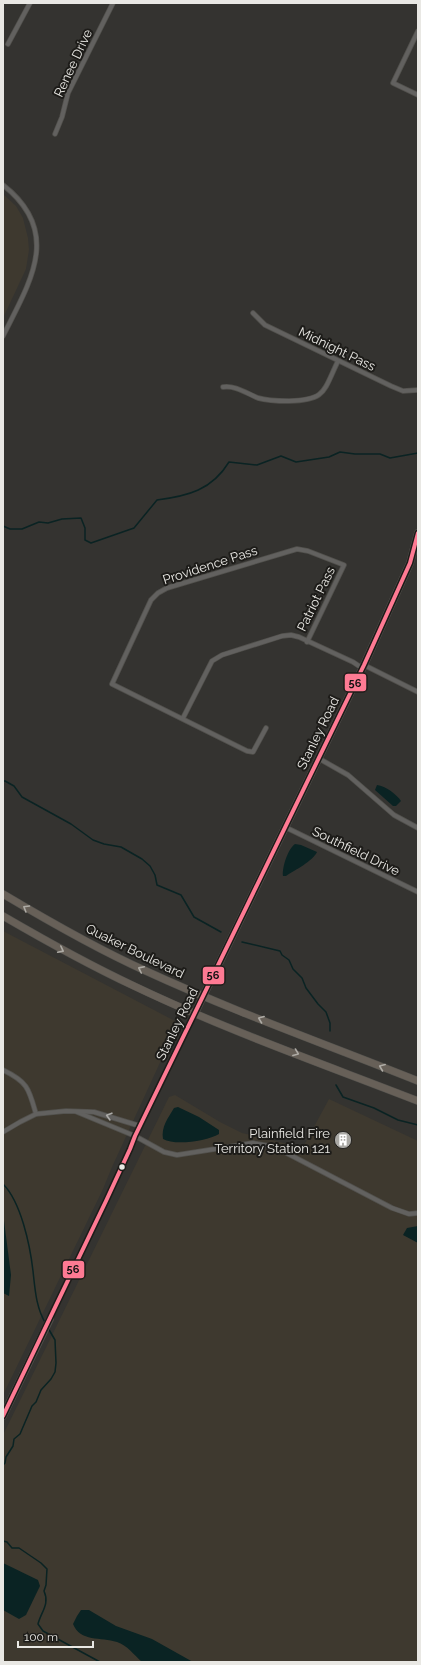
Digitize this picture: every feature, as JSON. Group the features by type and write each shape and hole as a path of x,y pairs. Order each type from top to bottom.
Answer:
{"main road":[{"name":"Quaker Boulevard","path":"3,894 96,946 147,972 418,1081"},
{"path":"3,916 55,947 98,969 194,1013 418,1101"}],"street":[{"path":"8,44 30,3"},
{"name":"Renee Drive","path":"55,134 62,117 68,93 113,3"},
{"path":"418,31 393,83 418,95"},
{"path":"3,185 22,203 32,220 37,238 37,258 34,271 3,336"},
{"name":"Midnight Pass","path":"252,313 265,325 397,389 410,391 418,390"},
{"path":"223,387 231,386 260,398 274,401 309,400 319,396 324,391 338,361"},
{"name":"Stanley Road","path":"3,1416 194,1013 363,667 417,547 418,533"},
{"name":"Providence Pass","path":"183,718 112,684 154,596 163,590 297,549 308,551 344,565"},
{"name":"Patriot Pass","path":"307,642 344,565"},
{"path":"266,728 253,752 183,718 209,665 216,657 286,635 295,636 418,692"},
{"path":"318,758 348,775 394,815 418,828"},
{"name":"Southfield Drive","path":"285,828 418,892"},
{"path":"3,1070 14,1075 24,1084 31,1095 36,1114"},
{"path":"3,1132 36,1114 66,1111 100,1113 140,1126"},
{"path":"77,1112 135,1136 164,1152 177,1155 253,1143 275,1147 392,1208 409,1214 418,1213"}],"shaded area":[{"path":"3,194 16,206 23,218 28,238 29,250 26,269 3,318"},
{"path":"3,931 175,1021 169,1043 103,1189 3,1395"},
{"path":"175,1095 220,1122 242,1133 302,1149 329,1099 418,1141 418,1662 3,1662 3,1435 169,1097"}],"water":[{"path":"377,785 390,791 401,801 396,806 393,806 375,790"},
{"path":"295,844 317,852 312,859 286,876 283,876 283,868 286,858 292,846"},
{"path":"178,1107 199,1117 219,1130 219,1134 207,1139 191,1142 175,1142 163,1139 163,1130 166,1123 174,1108"},
{"path":"3,1213 11,1275 9,1296 3,1293"},
{"path":"418,1226 418,1243 403,1235 407,1228"},
{"path":"3,1563 38,1580 40,1586 26,1615 19,1619 3,1610"},
{"path":"81,1610 89,1610 116,1626 152,1639 193,1662 142,1662 121,1643 92,1638 81,1634 76,1630 73,1624"}],"waterway":[{"path":"3,526 10,529 22,529 39,522 48,523 62,519 81,518 85,528 85,540 91,543 134,528 157,500 189,494 198,490 215,479 229,462 257,465 281,456 296,462 329,457 340,452 355,454 380,454 390,458 418,453"},
{"path":"3,781 14,786 22,797 71,824 93,840 104,844 121,847 142,859 150,866 155,875 157,885 181,895 194,917 221,932"},
{"path":"242,942 280,951 282,955 289,960 293,969 302,978 306,988 326,1012 330,1023 330,1031"},
{"path":"336,1085 343,1097 374,1108 398,1120 418,1125"},
{"path":"3,1184 15,1202 24,1224 32,1261 36,1298 40,1312 46,1324"},
{"path":"3,1465 13,1446 14,1439 20,1434 32,1406 36,1402 41,1390 55,1372 55,1340 48,1328"},
{"path":"3,1541 7,1542 12,1548 19,1548 47,1569 44,1591 46,1596 46,1604 38,1624 43,1631 100,1662"}],"transit line":[{"name":"56","path":"3,1416 106,1201 135,1136 364,665 410,563 418,533"}],"place":[{"name":"Plainfield Fire Territory Station 121","path":"343,1140"}]}
